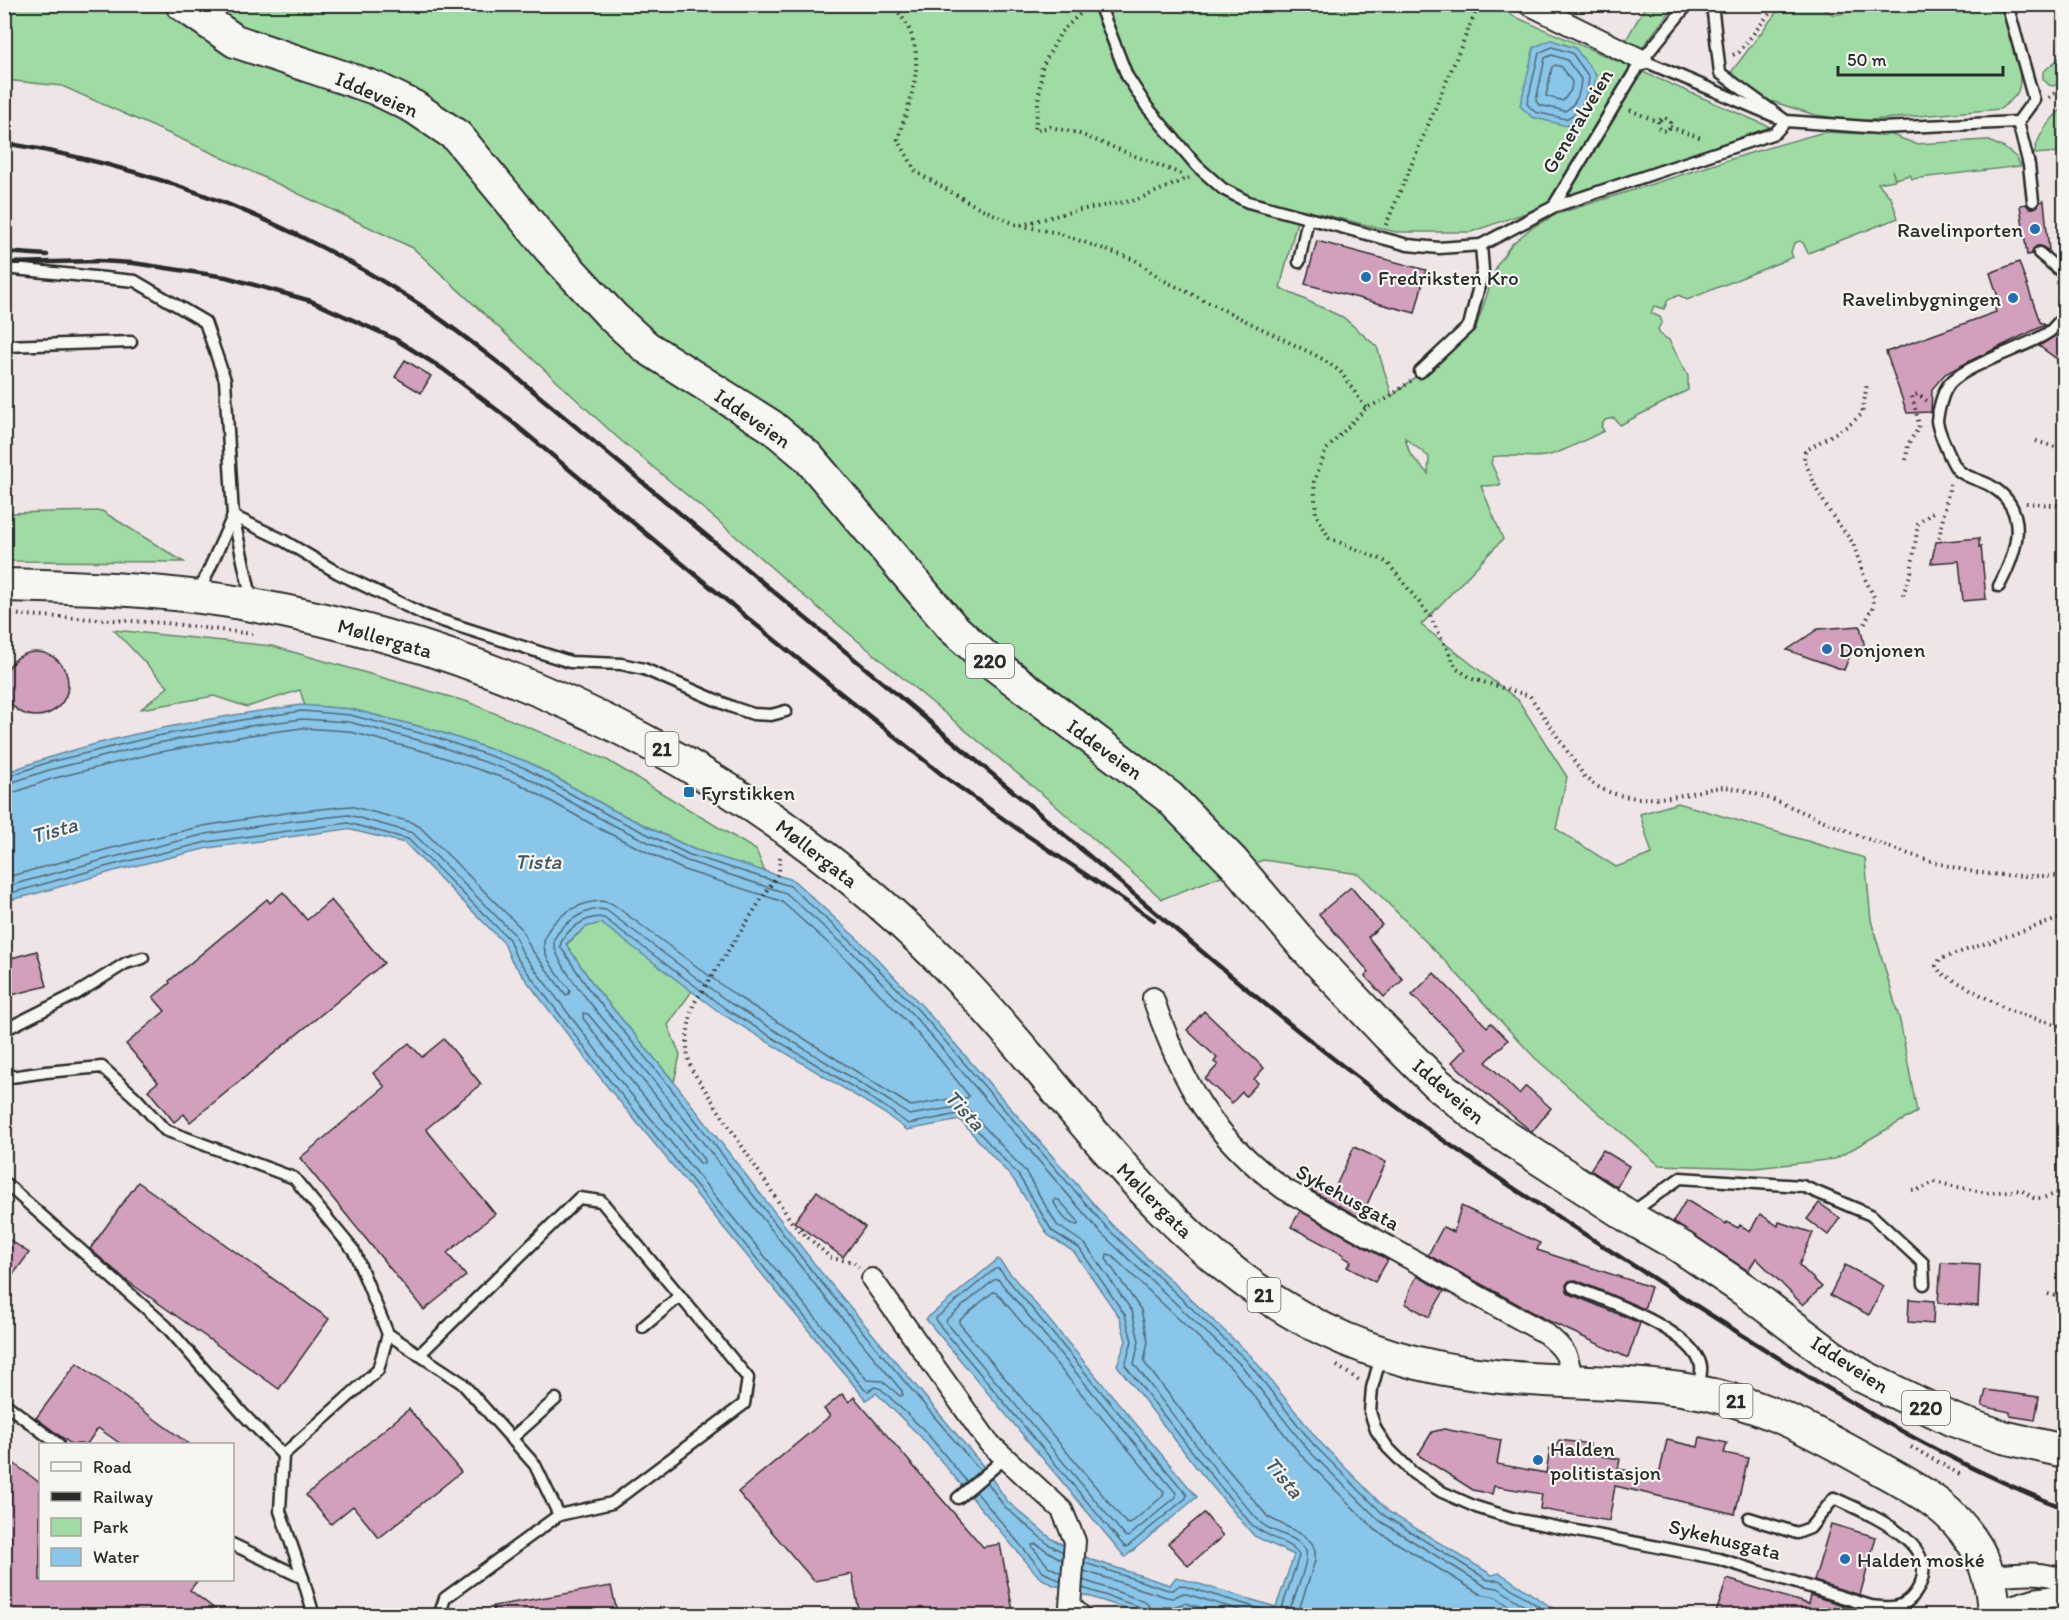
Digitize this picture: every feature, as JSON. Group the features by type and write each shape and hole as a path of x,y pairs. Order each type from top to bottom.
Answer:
{"main road":[{"name":"Iddeveien","path":"182,4 235,41 375,88 414,106 457,136 550,249 613,317 646,348 771,426 807,456 952,627 1013,679 1169,797 1233,862 1352,997 1435,1082 1488,1125 1631,1218 1681,1247 1864,1377 1953,1420 2003,1437 2064,1451"},
{"name":"Møllergata","path":"4,585 197,596 255,620 379,634 484,668 562,699 674,755 778,822 861,886 948,966 1016,1041 1128,1174 1199,1245 1236,1276 1296,1315 1350,1342 1382,1353"},
{"name":"21","path":"1382,1353 1453,1371 1497,1377 1679,1389 1733,1400 1802,1425 1911,1487 1938,1505 1961,1526 1984,1562 1990,1576 1994,1613"}],"street":[{"name":"Generalveien","path":"1528,4 1642,60"},
{"name":"Sykehusgata","path":"1153,998 1170,1048 1202,1106 1233,1146 1265,1176 1284,1190 1545,1333 1562,1346 1570,1364 1572,1381"},
{"path":"872,1279 989,1443 999,1464 1062,1510 1075,1541 1070,1606 1081,1616"},
{"path":"1990,1576 2024,1573 2042,1574 2064,1580"},
{"path":"1994,1613 2034,1599 2064,1594"}],"lane":[{"path":"1099,4 1127,76 1147,108 1197,166 1223,189 1248,202 1408,245 1439,248 1481,245 1553,207 1774,133 1786,121"},
{"name":"Generalveien","path":"1553,207 1642,60 1688,4"},
{"path":"1712,4 1720,73 1786,121"},
{"path":"2007,4 2034,100 2018,123 2029,165 2033,201"},
{"path":"1642,60 1786,121 1880,128 2018,123"},
{"path":"1299,262 1308,219"},
{"path":"1420,372 1469,326 1483,270 1481,245"},
{"path":"2039,253 2064,274"},
{"path":"4,268 135,281 205,322 225,380 233,516 255,620"},
{"path":"1999,586 2010,566 2017,542 2016,522 2011,501 1992,486 1958,470 1937,421 1946,388 1960,374 2049,332 2064,316"},
{"path":"4,346 131,342"},
{"path":"197,596 233,516"},
{"path":"233,516 281,539 338,573 427,616 570,662 621,664 644,669 753,714 771,716 786,711"},
{"path":"4,1030 76,994 126,963 143,958"},
{"path":"4,1078 102,1067 136,1098 165,1130 294,1178 354,1251 388,1334 462,1383 535,1465 559,1515"},
{"path":"1631,1218 1638,1208 1680,1178 1802,1186 1871,1215 1923,1263 1924,1284"},
{"path":"4,1182 166,1326 242,1413 283,1455"},
{"path":"419,1355 579,1198 601,1201 748,1378 744,1404 612,1503 559,1515 445,1598 439,1616"},
{"path":"1574,1287 1663,1326 1692,1349 1701,1367 1698,1393"},
{"path":"644,1327 680,1296"},
{"path":"314,1616 279,1511 283,1455 378,1370 388,1334"},
{"name":"Sykehusgata","path":"1382,1353 1372,1388 1370,1412 1376,1430 1388,1448 1413,1473 1442,1492 1476,1507 1515,1519 1719,1559 1871,1606 1894,1608 1911,1599 1921,1584 1923,1569 1921,1555 1903,1535 1878,1518 1834,1498 1810,1528 1797,1533 1749,1518"},
{"path":"511,1439 556,1399"},
{"path":"4,1403 57,1443"},
{"path":"958,1498 999,1464"},
{"path":"234,1545 303,1578"}],"path":[{"path":"891,4 902,15 916,44 915,83 897,139 915,172 1017,225 1058,233 1135,260 1163,280 1319,357 1340,371 1366,408"},
{"path":"1017,225 1074,211 1136,200 1190,177 1077,133 1050,127 1035,130 1042,67 1061,32 1092,4"},
{"path":"1380,238 1479,4"},
{"path":"1719,63 1739,52 1777,4"},
{"path":"1616,104 1658,122"},
{"path":"1658,122 1662,118 1666,119 1670,122 1670,127"},
{"path":"1658,122 1661,130 1666,131 1670,127"},
{"path":"1670,127 1730,148"},
{"path":"1420,372 1386,399 1366,408 1326,450 1314,482 1316,514 1329,538 1387,562 1430,616 1457,669 1473,679 1530,696 1584,776 1594,786 1617,795 1654,797 1731,787 1885,846 1962,870 2022,876 2064,876"},
{"path":"1865,624 1873,610 1872,591 1865,579 1853,543 1831,514 1817,490 1804,459 1808,449 1849,425 1862,414 1867,384"},
{"path":"2036,441 2064,450"},
{"path":"1939,538 1949,486 1958,470"},
{"path":"2011,501 2064,506"},
{"path":"1903,595 1911,572 1918,524 1934,511"},
{"path":"4,614 165,623 255,620"},
{"path":"788,858 780,853 779,872 693,1005 688,1036 688,1060 692,1070 793,1224 831,1258 853,1262 872,1279"},
{"path":"2064,917 1940,959 1936,966 1941,973 2010,1011 2064,1027"},
{"path":"1912,1191 1934,1182 1987,1193 2021,1190 2034,1198 2064,1193"},
{"path":"2048,1294 2064,1298"},
{"path":"1333,1363 1372,1388"},
{"path":"1911,1447 1963,1476"}],"green space":[{"path":"1493,4 1513,16 1770,127 1471,232 1396,232 1300,209 1280,288 1344,318 1377,347 1392,396 1476,327 1497,265 1511,245 1531,228 1557,214 1824,132 1867,134 1884,132 1916,144 1987,140 2004,148 2016,157 2021,166 1912,179 1910,175 1895,179 1892,170 1895,180 1878,183 1891,198 1898,218 1808,253 1803,243 1800,241 1794,243 1791,252 1793,257 1687,300 1679,295 1668,300 1664,309 1654,306 1651,313 1660,317 1662,322 1658,329 1660,334 1669,340 1688,376 1688,390 1620,425 1614,418 1605,420 1601,426 1604,431 1557,453 1536,457 1493,457 1491,463 1501,485 1481,486 1503,539 1421,625 1518,700 1567,777 1556,829 1616,867 1652,854 1640,814 1678,803 1865,858 1871,920 1900,1021 1917,1112 1835,1159 1755,1168 1659,1165 1535,1058 1444,960 1359,874 1263,860 1162,899 1048,799 618,438 413,248 208,151 62,86 5,80 5,5","holes":["1405,438 1429,457 1428,474 1410,454"]},
{"path":"2000,4 2014,46 2020,80 2016,94 2000,109 1860,121 1815,115 1758,97 1729,75 1782,5 1822,5 1822,8 1834,15 1848,12 1848,5"},
{"path":"1646,5 1675,5 1641,49 1625,42"},
{"path":"2064,54 2064,79 2054,86 2049,85 2043,79 2043,72"},
{"path":"2064,107 2064,136 2060,152 2034,154 2045,128"},
{"path":"102,511 184,562 5,561 5,513"},
{"path":"114,630 272,646 468,702 607,760 756,850 765,872 693,849 613,810 528,762 437,731 351,709 305,706 300,690 247,707 214,696 141,709 168,687"},
{"path":"600,922 692,991 668,1025 680,1055 674,1082 595,987 566,945 586,927"}],"water":[{"path":"1551,40 1575,48 1596,75 1589,105 1581,116 1567,126 1532,117 1520,106 1534,47"},
{"name":"Tista","path":"301,705 351,709 437,731 528,762 613,810 693,849 793,880 863,944 923,1007 1111,1224 1251,1356 1319,1441 1389,1512 1492,1575 1500,1573 1563,1615 1146,1615 1051,1584 1039,1577 920,1436 876,1393 866,1400 606,1085 511,960 504,943 405,843 347,829 208,848 5,901 5,773 114,739 263,710","holes":["601,923 722,1014 884,1113 907,1130 960,1120 1014,1180 1048,1235 1074,1252 1120,1318 1126,1341 1117,1365 1196,1467 1254,1536 1294,1555 1276,1607 1176,1577 1170,1585 1092,1560 1052,1539 1008,1502 983,1466 820,1271 674,1082 595,987 566,944 586,927"]},
{"path":"998,1259 1197,1497 1125,1557 926,1319"}],"building":[{"name":"Ravelinporten","path":"2044,201 2049,251 2037,246 2033,249 2032,254 2027,255 2020,205 2026,204 2029,208 2034,208"},
{"name":"Fredriksten Kro","path":"1317,241 1426,270 1415,313 1305,284"},
{"path":"2019,262 2040,322 2045,325 1945,374 1932,389 1931,412 1907,413 1886,352 1996,312 1992,299 1998,297 1990,273"},
{"path":"2058,334 2064,339 2064,364 2039,346"},
{"path":"405,360 431,376 421,393 395,377"},
{"path":"1979,538 1986,599 1963,601 1959,561 1931,563 1936,542"},
{"name":"Donjonen","path":"1860,626 1865,648 1852,650 1844,670 1787,650 1818,629"},
{"path":"36,652 54,658 62,666 68,684 62,702 54,710 36,716 18,710 10,702 4,684 10,666 18,658"},
{"path":"1351,887 1382,925 1368,937 1403,980 1384,997 1365,976 1369,972 1319,914"},
{"path":"283,892 307,920 331,900 384,963 190,1122 184,1114 174,1122 148,1090 158,1082 126,1044 165,1011 153,997 170,983 169,981 267,899 270,903"},
{"path":"37,951 47,986 4,997 4,960"},
{"path":"1434,973 1487,1027 1491,1023 1508,1040 1486,1062 1519,1094 1526,1086 1551,1108 1532,1132 1452,1062 1466,1048 1412,995"},
{"path":"1204,1011 1264,1068 1254,1079 1258,1083 1246,1096 1242,1092 1232,1103 1205,1079 1218,1065 1214,1062 1217,1058 1187,1030"},
{"path":"444,1039 481,1084 426,1129 495,1214 447,1253 466,1276 424,1310 300,1158 385,1087 373,1073 409,1043 422,1057"},
{"path":"1354,1147 1386,1162 1361,1218 1312,1191 1317,1181 1334,1190"},
{"path":"1603,1150 1629,1166 1617,1187 1590,1170"},
{"path":"138,1182 329,1319 279,1389 126,1280 90,1249"},
{"path":"817,1191 865,1227 843,1257 794,1222"},
{"path":"1686,1200 1726,1224 1727,1222 1738,1228 1740,1225 1750,1231 1760,1214 1778,1226 1779,1222 1813,1233 1799,1265 1822,1287 1803,1305 1756,1258 1748,1271 1673,1222"},
{"path":"1819,1203 1840,1218 1828,1235 1807,1219"},
{"path":"1461,1206 1540,1243 1537,1250 1651,1287 1644,1309 1576,1280 1569,1281 1566,1285 1570,1294 1640,1323 1628,1358 1549,1321 1428,1255 1443,1227 1454,1232"},
{"path":"1300,1211 1388,1260 1375,1282 1347,1267 1351,1261 1343,1257 1344,1255 1291,1227"},
{"path":"4,1236 29,1253 4,1287"},
{"path":"1941,1263 1980,1265 1978,1306 1938,1303"},
{"path":"1845,1265 1884,1286 1869,1315 1830,1295"},
{"path":"1417,1276 1444,1291 1429,1317 1406,1304"},
{"path":"1909,1299 1934,1301 1933,1324 1908,1322"},
{"path":"77,1363 188,1443 120,1443 98,1428 88,1443 70,1443 36,1418"},
{"path":"1986,1390 2039,1397 2035,1420 2010,1416 2010,1412 1982,1406"},
{"path":"842,1394 849,1402 854,1397 983,1547 1000,1544 1014,1616 860,1616 852,1574 814,1581 738,1492 830,1416 824,1409"},
{"path":"409,1409 461,1472 379,1538 353,1506 331,1524 306,1495"},
{"path":"1444,1429 1501,1440 1497,1464 1546,1473 1550,1448 1556,1448 1559,1440 1590,1444 1589,1454 1620,1459 1618,1469 1659,1475 1667,1440 1698,1447 1700,1437 1727,1443 1724,1453 1748,1458 1735,1514 1615,1486 1609,1521 1540,1509 1542,1494 1494,1486 1492,1494 1473,1490 1418,1455 1432,1432"},
{"path":"4,1456 39,1482 39,1581 197,1581 190,1590 224,1616 4,1616"},
{"path":"1204,1513 1223,1536 1188,1566 1168,1543"},
{"name":"Halden moské","path":"1831,1524 1876,1537 1860,1595 1814,1581"},
{"path":"1727,1579 1808,1604 1810,1595 1856,1609 1854,1616 1715,1616"},
{"path":"611,1586 618,1616 494,1616 493,1606"}],"railway":[{"path":"4,143 112,166 164,181 216,200 316,244 364,270 424,308 514,375 1239,983 1406,1114 1554,1215 1860,1408 1960,1462 2064,1508"},
{"path":"4,252 47,255"},
{"path":"4,263 99,261 133,263 226,277 311,301 395,339 443,369 505,416 750,620 945,777 1019,830 1154,920"}],"place":[{"name":"Ravelinporten","path":"2035,229"},
{"name":"Fredriksten Kro","path":"1366,277"},
{"name":"Ravelinbygningen","path":"2013,298"},
{"name":"Donjonen","path":"1827,649"},
{"name":"Fyrstikken","path":"689,792"},
{"name":"Halden politistasjon","path":"1538,1460"},
{"name":"Halden moské","path":"1845,1559"}]}
